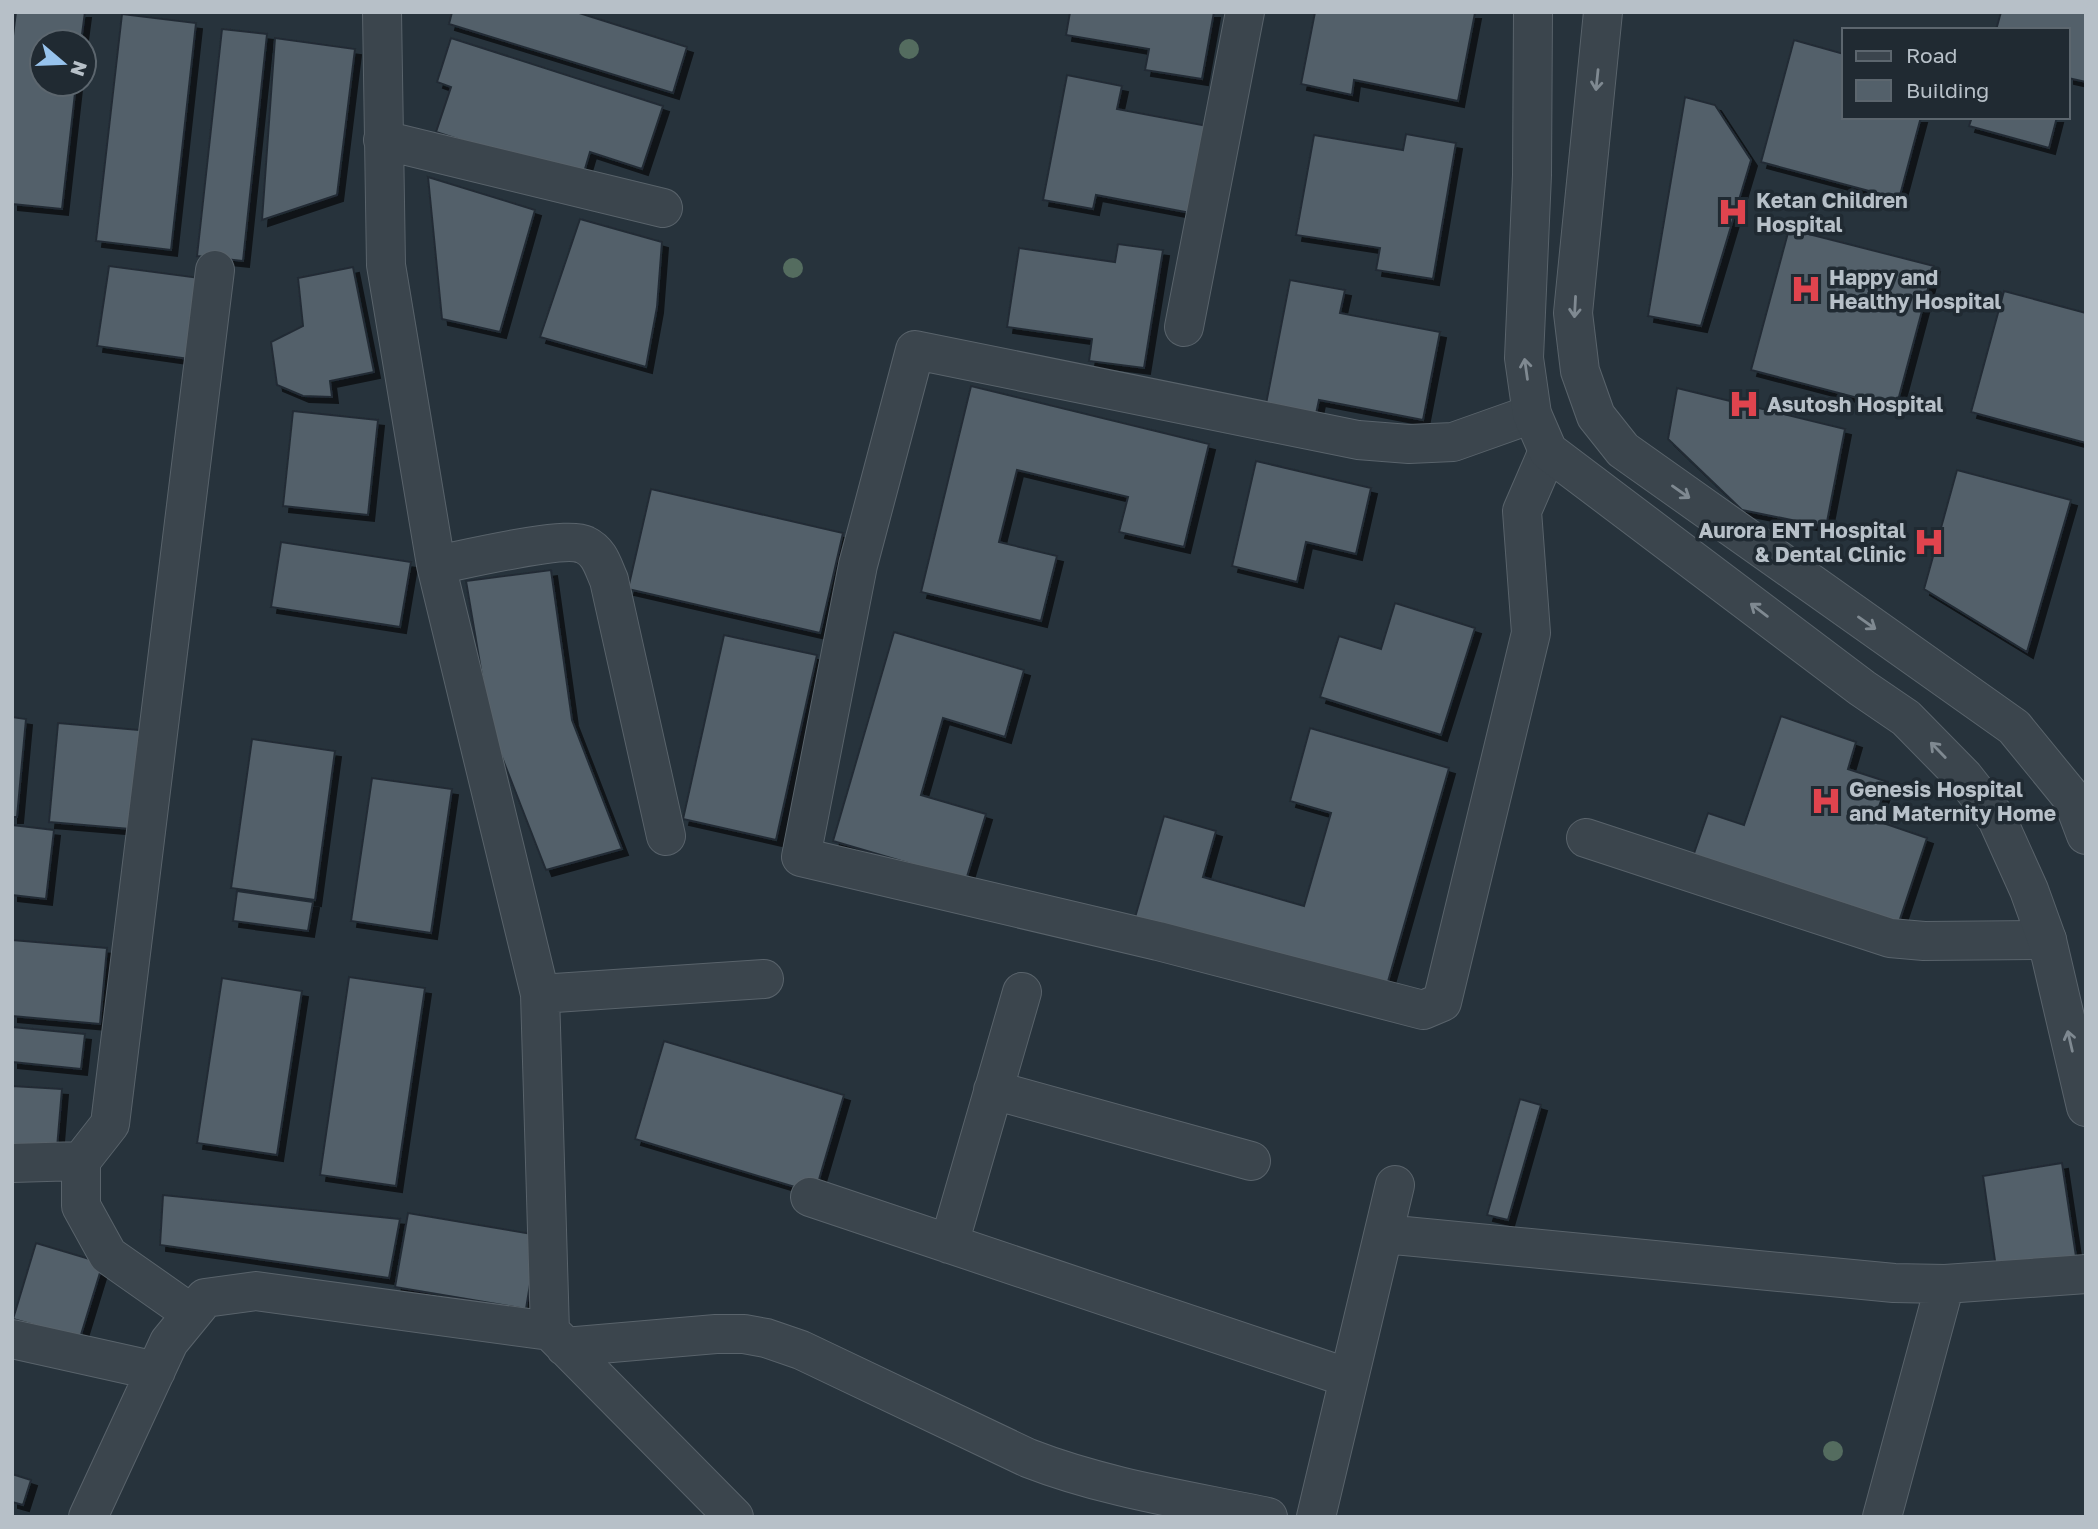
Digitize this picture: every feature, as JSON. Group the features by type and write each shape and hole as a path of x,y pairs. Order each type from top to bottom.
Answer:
{"street":[{"path":"382,12 386,265 436,565 540,994 557,1339 734,1517"},
{"path":"1184,327 1245,12"},
{"path":"1533,12 1532,175 1524,358 1532,414 1548,451 1862,688 1906,718 1964,777 1997,819 2029,890 2047,940 2086,1107"},
{"path":"1603,12 1573,313 1580,371 1596,416 1623,450 2014,727 2072,798 2086,834"},
{"path":"383,139 663,208"},
{"path":"192,1314 108,1255 81,1206 82,1161 110,1124 215,270"},
{"path":"1532,414 1453,442 1409,444 1358,440 915,350 858,565 801,857 1158,941 1423,1010 1442,1002 1531,633 1522,511 1548,451"},
{"path":"436,565 557,543 584,544 599,556 609,580 666,836"},
{"path":"1586,838 1890,938 1924,941 2047,940"},
{"path":"540,994 764,979"},
{"path":"949,1244 1022,992"},
{"path":"993,1090 1251,1161"},
{"path":"12,1163 82,1161"},
{"path":"1316,1517 1395,1185"},
{"path":"810,1197 1349,1378"},
{"path":"1384,1234 1894,1283 1945,1284 2086,1274"},
{"path":"1882,1517 1945,1284"},
{"path":"88,1517 169,1342 205,1298 256,1291 557,1339 716,1334 766,1338 801,1350 1028,1458 1107,1483 1268,1517"},
{"path":"12,1339 156,1371"}],"building":[{"path":"16,12 85,12 83,28 28,28 28,98 74,98 62,209 12,204 12,44"},
{"path":"452,12 576,12 687,47 673,93 449,24"},
{"path":"1070,12 1214,12 1202,79 1145,70 1149,49 1066,35"},
{"path":"1315,12 1475,13 1458,101 1354,80 1352,95 1301,84"},
{"path":"2001,12 2086,12 2086,82 2070,78 2070,28 1997,28"},
{"path":"122,14 196,23 171,250 96,241"},
{"path":"222,29 267,34 243,261 197,256"},
{"path":"275,38 355,49 337,195 262,220"},
{"path":"451,38 663,106 642,169 590,152 582,179 436,132 451,87 437,82"},
{"path":"1794,40 1842,53 1842,119 1920,119 1899,199 1761,162"},
{"path":"1067,75 1122,86 1117,109 1218,128 1201,215 1096,195 1093,209 1043,200"},
{"path":"1685,97 1715,105 1751,160 1701,326 1648,316"},
{"path":"1971,119 2056,119 2049,148 1969,126"},
{"path":"1406,134 1456,143 1433,279 1376,270 1380,248 1296,235 1314,135 1403,150"},
{"path":"428,177 535,210 500,332 442,319"},
{"path":"580,219 662,242 657,307 646,367 540,337"},
{"path":"1789,229 1934,266 1896,408 1751,370"},
{"path":"1118,244 1163,250 1144,368 1089,361 1092,339 1007,327 1019,248 1115,262"},
{"path":"109,266 200,278 189,359 97,346"},
{"path":"353,267 374,372 330,381 332,397 303,396 277,385 271,342 303,326 298,278"},
{"path":"1290,280 1345,290 1340,313 1440,332 1423,420 1319,400 1316,414 1266,404"},
{"path":"2004,291 2086,313 2086,443 1971,412"},
{"path":"971,386 1209,444 1184,547 1119,532 1128,497 1017,470 999,542 1057,556 1041,621 921,592"},
{"path":"1677,388 1845,429 1826,527 1742,510 1668,439"},
{"path":"293,411 378,420 368,515 283,506"},
{"path":"1256,461 1371,488 1356,554 1306,542 1297,582 1232,566"},
{"path":"1957,470 2071,500 2027,652 1924,589"},
{"path":"651,489 843,533 820,633 628,589"},
{"path":"281,542 411,562 400,627 271,607"},
{"path":"551,570 572,720 622,849 546,870 491,729 466,581"},
{"path":"1395,603 1475,628 1441,735 1320,697 1339,636 1381,649"},
{"path":"894,632 1024,670 1005,737 943,718 921,795 986,814 966,880 833,841"},
{"path":"724,635 817,655 776,840 683,819"},
{"path":"1781,716 1856,742 1848,769 1888,782 1874,820 1927,838 1896,931 1691,862 1708,813 1744,825"},
{"path":"12,717 26,719 17,817 12,817"},
{"path":"58,723 151,731 142,830 49,822"},
{"path":"1310,728 1449,768 1385,992 1134,921 1164,816 1216,831 1203,877 1304,906 1331,813 1290,801"},
{"path":"252,739 335,751 315,900 231,888"},
{"path":"372,778 452,789 431,933 351,921"},
{"path":"12,825 54,830 46,899 12,895"},
{"path":"237,891 313,902 308,931 233,921"},
{"path":"12,940 107,948 100,1024 12,1016"},
{"path":"349,977 425,988 396,1186 320,1175"},
{"path":"222,978 302,991 277,1155 197,1143"},
{"path":"12,1027 85,1034 81,1069 12,1062"},
{"path":"664,1041 844,1095 815,1193 635,1139"},
{"path":"12,1086 62,1089 57,1148 12,1145"},
{"path":"1520,1099 1541,1105 1508,1220 1487,1215"},
{"path":"2062,1163 2077,1263 1997,1275 1983,1176"},
{"path":"163,1195 400,1219 389,1278 160,1245"},
{"path":"408,1213 538,1235 526,1309 395,1287"},
{"path":"36,1243 103,1263 80,1338 13,1319"},
{"path":"12,1474 31,1480 23,1505 12,1502"}],"place":[{"name":"Ketan Children Hospital","path":"1733,212"},
{"name":"Happy and Healthy Hospital","path":"1806,289"},
{"name":"Asutosh Hospital","path":"1744,404"},
{"name":"Aurora ENT Hospital & Dental Clinic","path":"1929,542"},
{"name":"Genesis Hospital and Maternity Home","path":"1826,801"}]}
